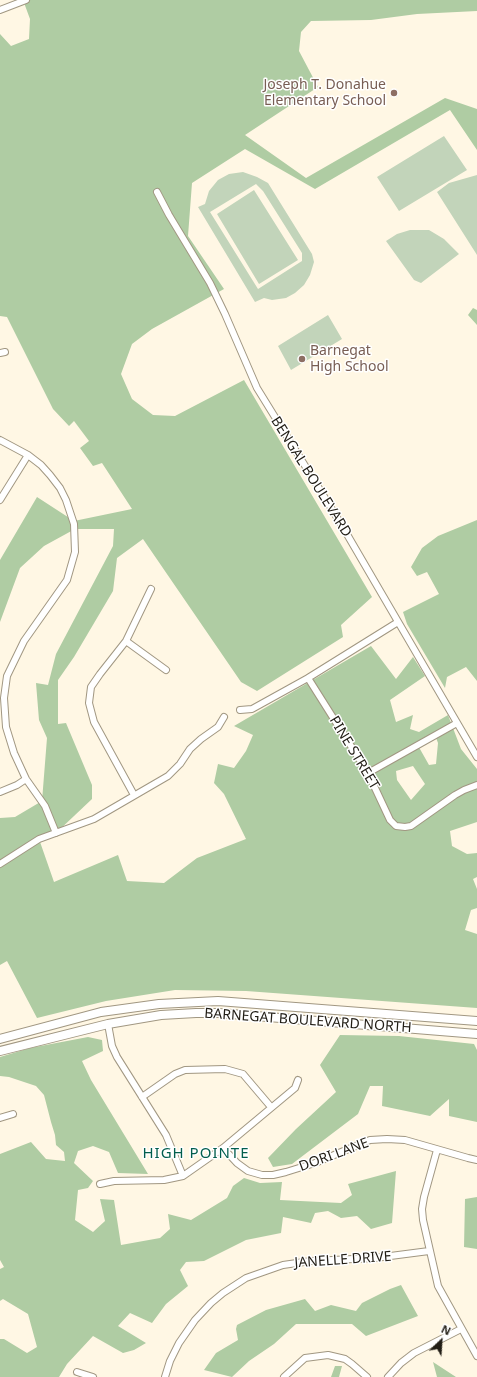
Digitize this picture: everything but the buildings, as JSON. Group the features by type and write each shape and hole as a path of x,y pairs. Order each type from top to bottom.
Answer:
{"street":[{"path":"0,10 26,0"},
{"name":"BENGAL BOULEVARD","path":"157,192 169,215 210,283 257,388 341,524 477,757"},
{"path":"0,440 28,455 41,465 50,475 60,488 66,500 74,524 75,552 67,580 24,641 7,676 4,698 6,727 14,753 26,779 45,806 56,833"},
{"path":"0,500 28,455"},
{"path":"134,795 94,722 89,703 91,687 126,641 151,589"},
{"path":"240,710 252,709 308,678 398,622"},
{"path":"126,641 166,670"},
{"path":"0,674 7,676"},
{"name":"PINE STREET","path":"308,678 368,773 390,820 396,826 410,826 460,792 477,785"},
{"path":"0,864 39,839 94,819 168,776 180,764 190,749 218,726 224,717"},
{"path":"368,773 457,724"},
{"path":"0,792 17,785 26,779"},
{"name":"BARNEGAT BOULEVARD NORTH","path":"0,1039 101,1012 159,1004 218,1001 477,1021"},
{"name":"BARNEGAT BOULEVARD NORTH","path":"0,1051 108,1024 161,1015 219,1013 477,1034"},
{"path":"108,1024 112,1046 117,1057 166,1135 183,1176"},
{"path":"142,1097 174,1074 185,1070 225,1069 243,1074 271,1108"},
{"path":"100,1184 114,1181 164,1180 183,1176 224,1148 295,1088 298,1080"},
{"path":"0,1118 13,1114"},
{"name":"DORI LANE","path":"224,1148 237,1163 248,1171 262,1175 273,1175 286,1172 370,1140 404,1140 477,1160"},
{"path":"437,1150 422,1209 429,1251 438,1286 477,1356"},
{"name":"JANELLE DRIVE","path":"165,1377 179,1343 195,1320 211,1303 246,1278 283,1265 312,1261 375,1258 429,1251"},
{"path":"388,1377 401,1363 414,1353 461,1328"},
{"path":"284,1377 305,1358 328,1355 345,1359 367,1377"},
{"path":"77,1372 93,1377"}],"green space":[{"path":"23,0 477,0 477,11 417,14 371,20 311,21 301,32 299,51 318,87 245,135 306,178 445,98 477,109 477,150 450,110 315,189 245,149 192,183 188,236 224,289 152,329 132,344 121,374 132,399 153,415 175,416 244,380 372,597 341,625 343,637 257,691 241,682 143,539 117,558 113,591 74,657 58,680 58,724 66,723 92,785 92,799 56,833 39,839 54,882 118,855 127,881 164,883 197,858 246,839 224,794 214,783 218,764 234,768 246,751 253,735 234,726 371,646 396,679 413,657 425,676 390,700 396,722 413,715 410,729 419,732 448,715 461,749 477,769 477,822 450,831 452,846 467,854 477,853 477,877 473,879 477,889 477,908 471,910 465,930 477,934 477,1008 246,991 175,990 106,1001 37,1018 7,961 0,965 0,818 15,817 42,801 47,738 39,720 36,683 48,685 56,654 113,546 114,529 75,529 44,546 20,568 0,622 0,560 37,497 74,521 132,509 102,463 93,466 80,448 89,441 74,421 69,426 53,409 7,317 0,316 0,34 11,46 29,39 30,19","holes":["435,735 438,743 436,764 429,765 416,742","413,766 425,784 411,800 397,780 396,771"]},
{"path":"444,136 467,170 399,211 377,177"},
{"path":"243,172 268,183 312,254 314,262 310,275 304,285 295,293 286,298 272,300 264,298 255,302 198,207 205,204 209,191 218,180 229,174","holes":["256,184 263,191 302,253 302,261 258,289 210,212"]},
{"path":"477,175 477,255 437,192 449,183"},
{"path":"254,190 298,260 259,284 217,214"},
{"path":"410,230 429,230 444,239 459,254 421,283 414,280 386,241 397,234"},
{"path":"473,308 477,310 477,325 468,315"},
{"path":"328,315 342,339 291,370 278,346"},
{"path":"477,520 477,681 466,667 447,677 445,688 407,624 403,612 439,594 427,572 417,576 411,567 422,548 438,536"},
{"path":"340,1035 399,1036 474,1044 477,1050 477,1122 449,1116 449,1099 430,1116 382,1106 383,1086 370,1086 358,1114 292,1164 273,1167 268,1158 296,1129 336,1092 320,1065"},
{"path":"88,1037 102,1040 103,1051 82,1061 91,1080 148,1174 118,1173 109,1152 93,1146 78,1151 74,1163 93,1181 88,1188 78,1190 75,1220 93,1232 105,1221 100,1199 114,1200 121,1245 160,1238 170,1229 168,1214 191,1220 227,1198 233,1186 244,1178 260,1183 282,1182 280,1200 341,1203 352,1195 348,1184 396,1171 392,1223 371,1229 357,1216 341,1218 328,1211 315,1213 311,1223 283,1217 281,1233 246,1240 204,1261 186,1262 180,1270 188,1286 166,1304 152,1323 130,1313 118,1326 146,1343 134,1350 123,1353 93,1336 67,1364 59,1377 0,1377 0,1339 4,1339 27,1353 37,1347 28,1314 3,1299 0,1301 0,1269 4,1267 0,1260 0,1154 31,1142 46,1159 65,1161 64,1152 56,1145 55,1135 44,1095 36,1086 9,1077 0,1076 0,1057 30,1048"},
{"path":"477,1197 477,1249 464,1247 465,1199"},
{"path":"401,1285 418,1316 366,1336 352,1324 296,1324 274,1344 249,1361 232,1377 204,1370 216,1353 238,1340 236,1329 237,1325 266,1310 305,1299 315,1311 331,1305 356,1311 362,1303"},
{"path":"433,1362 456,1377 437,1377"},
{"path":"335,1366 342,1366 339,1377 331,1377"}],"place":[{"name":"Joseph T. Donahue Elementary School","path":"394,93"},
{"name":"Barnegat High School","path":"302,359"}],"district":[{"name":"HIGH POINTE","path":"196,1154"}]}
